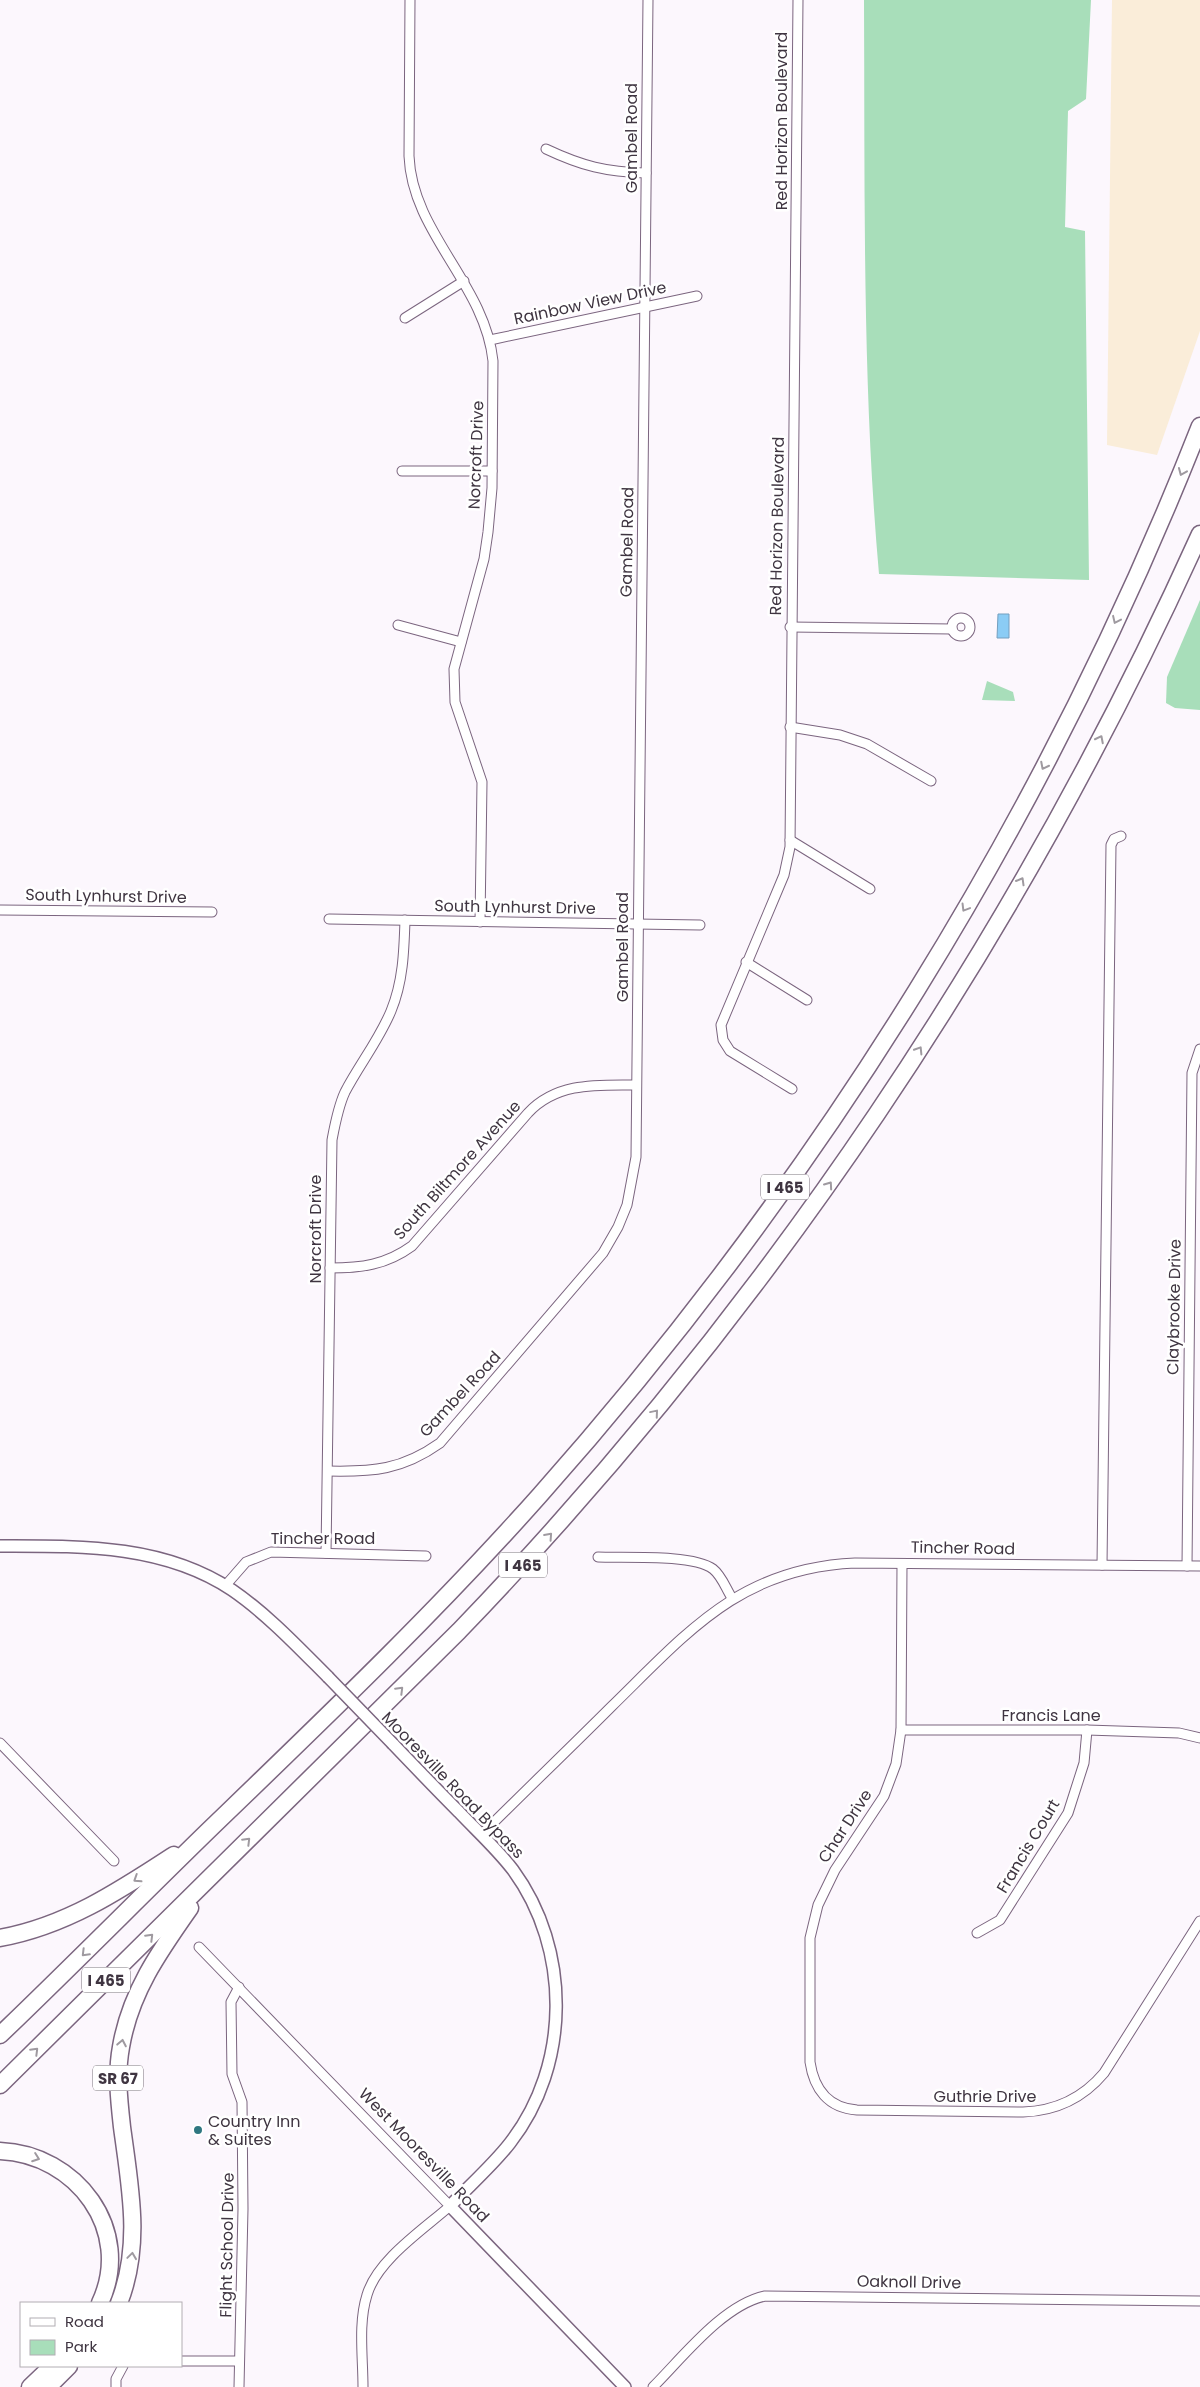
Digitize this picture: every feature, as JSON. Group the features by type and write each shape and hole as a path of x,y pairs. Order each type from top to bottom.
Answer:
{"highway":[{"name":"I 465","path":"0,2035 435,1608 542,1493 662,1350 789,1181 826,1129 925,975 1032,788 1115,622 1200,426"},
{"name":"I 465","path":"0,2085 460,1631 567,1516 688,1374 801,1225 905,1072 1002,915 1117,706 1200,534"},
{"path":"0,1938 37,1929 84,1910 134,1881 207,1832"},
{"name":"SR 67","path":"119,2302 131,2263 134,2233 118,2083 124,2031 134,1998 149,1968 212,1876"},
{"path":"0,2151 35,2156 54,2165 82,2188 94,2203 107,2240 109,2260 107,2280 100,2302"},
{"path":"30,2387 51,2367"},
{"path":"48,2387 68,2367"}],"street":[{"name":"Norcroft Drive","path":"410,0 409,156 411,180 420,207 429,225 477,305 490,340 493,368 492,471 487,541 454,669 455,702 478,767 482,788 480,922"},
{"name":"Gambel Road","path":"328,1471 386,1469 416,1458 436,1446 603,1252 618,1227 627,1205 636,1157 648,0"},
{"name":"Red Horizon Boulevard","path":"792,1089 730,1051 722,1038 722,1020 786,869 790,840 790,627 798,0"},
{"path":"546,149 590,168 613,172 646,173"},
{"path":"404,318 464,281"},
{"name":"Rainbow View Drive","path":"490,340 696,296"},
{"path":"402,471 492,471"},
{"path":"398,625 461,642"},
{"path":"790,627 952,629"},
{"path":"790,727 840,735 867,744 931,781"},
{"path":"1102,1566 1111,845 1114,839 1121,836"},
{"path":"790,840 870,889"},
{"name":"South Lynhurst Drive","path":"0,910 212,912"},
{"name":"South Lynhurst Drive","path":"330,919 700,925"},
{"name":"Norcroft Drive","path":"326,1553 330,1150 336,1116 344,1094 386,1021 395,1001 403,965 406,920"},
{"path":"746,962 807,1000"},
{"name":"Claybrooke Drive","path":"1187,1566 1192,1073 1200,1049"},
{"name":"South Biltmore Avenue","path":"330,1268 372,1266 391,1259 412,1246 528,1114 542,1101 560,1092 583,1086 636,1085"},
{"path":"0,1546 83,1547 140,1554 178,1564 225,1586"},
{"name":"Tincher Road","path":"225,1586 242,1565 261,1555 276,1552 426,1556"},
{"path":"598,1557 687,1560 702,1563 718,1573 732,1598"},
{"name":"Tincher Road","path":"481,1835 690,1630 732,1598 771,1580 811,1568 844,1564 1200,1566"},
{"name":"Char Drive","path":"827,2099 814,2082 810,2070 812,1928 825,1887 884,1796 896,1764 901,1730 902,1564"},
{"name":"Mooresville Road Bypass","path":"225,1586 268,1619 328,1677 481,1835 520,1881 546,1935 556,1987 555,2034 548,2069 527,2118 511,2142 450,2206"},
{"name":"Francis Lane","path":"901,1730 1087,1730 1179,1733 1200,1738"},
{"name":"Francis Court","path":"977,1933 1000,1920 1068,1814 1084,1763 1087,1730"},
{"path":"0,1743 114,1861"},
{"name":"Guthrie Drive","path":"827,2099 841,2107 857,2110 1022,2112 1042,2111 1066,2103 1086,2091 1104,2073 1200,1921"},
{"name":"West Mooresville Road","path":"199,1947 625,2387"},
{"name":"Flight School Drive","path":"239,1988 231,2002 232,2074 242,2102 244,2209 239,2387"},
{"path":"363,2387 363,2325 367,2294 371,2285 386,2264 450,2206"},
{"name":"Oaknoll Drive","path":"652,2387 726,2314 746,2301 770,2295 1200,2302"},
{"path":"182,2361 239,2361"},
{"path":"116,2387 116,2379 122,2367"}],"shaded area":[{"path":"1112,0 1200,0 1200,331 1157,455 1107,445"}],"green space":[{"path":"864,0 1091,0 1086,99 1068,111 1065,227 1085,231 1089,580 879,574 867,359"},
{"path":"1200,600 1200,710 1175,708 1166,703 1167,677"},
{"path":"987,681 1013,692 1015,701 982,700"}],"water":[{"path":"998,614 1009,614 1009,638 997,638"}],"place":[{"name":"Country Inn & Suites","path":"198,2130"}]}
